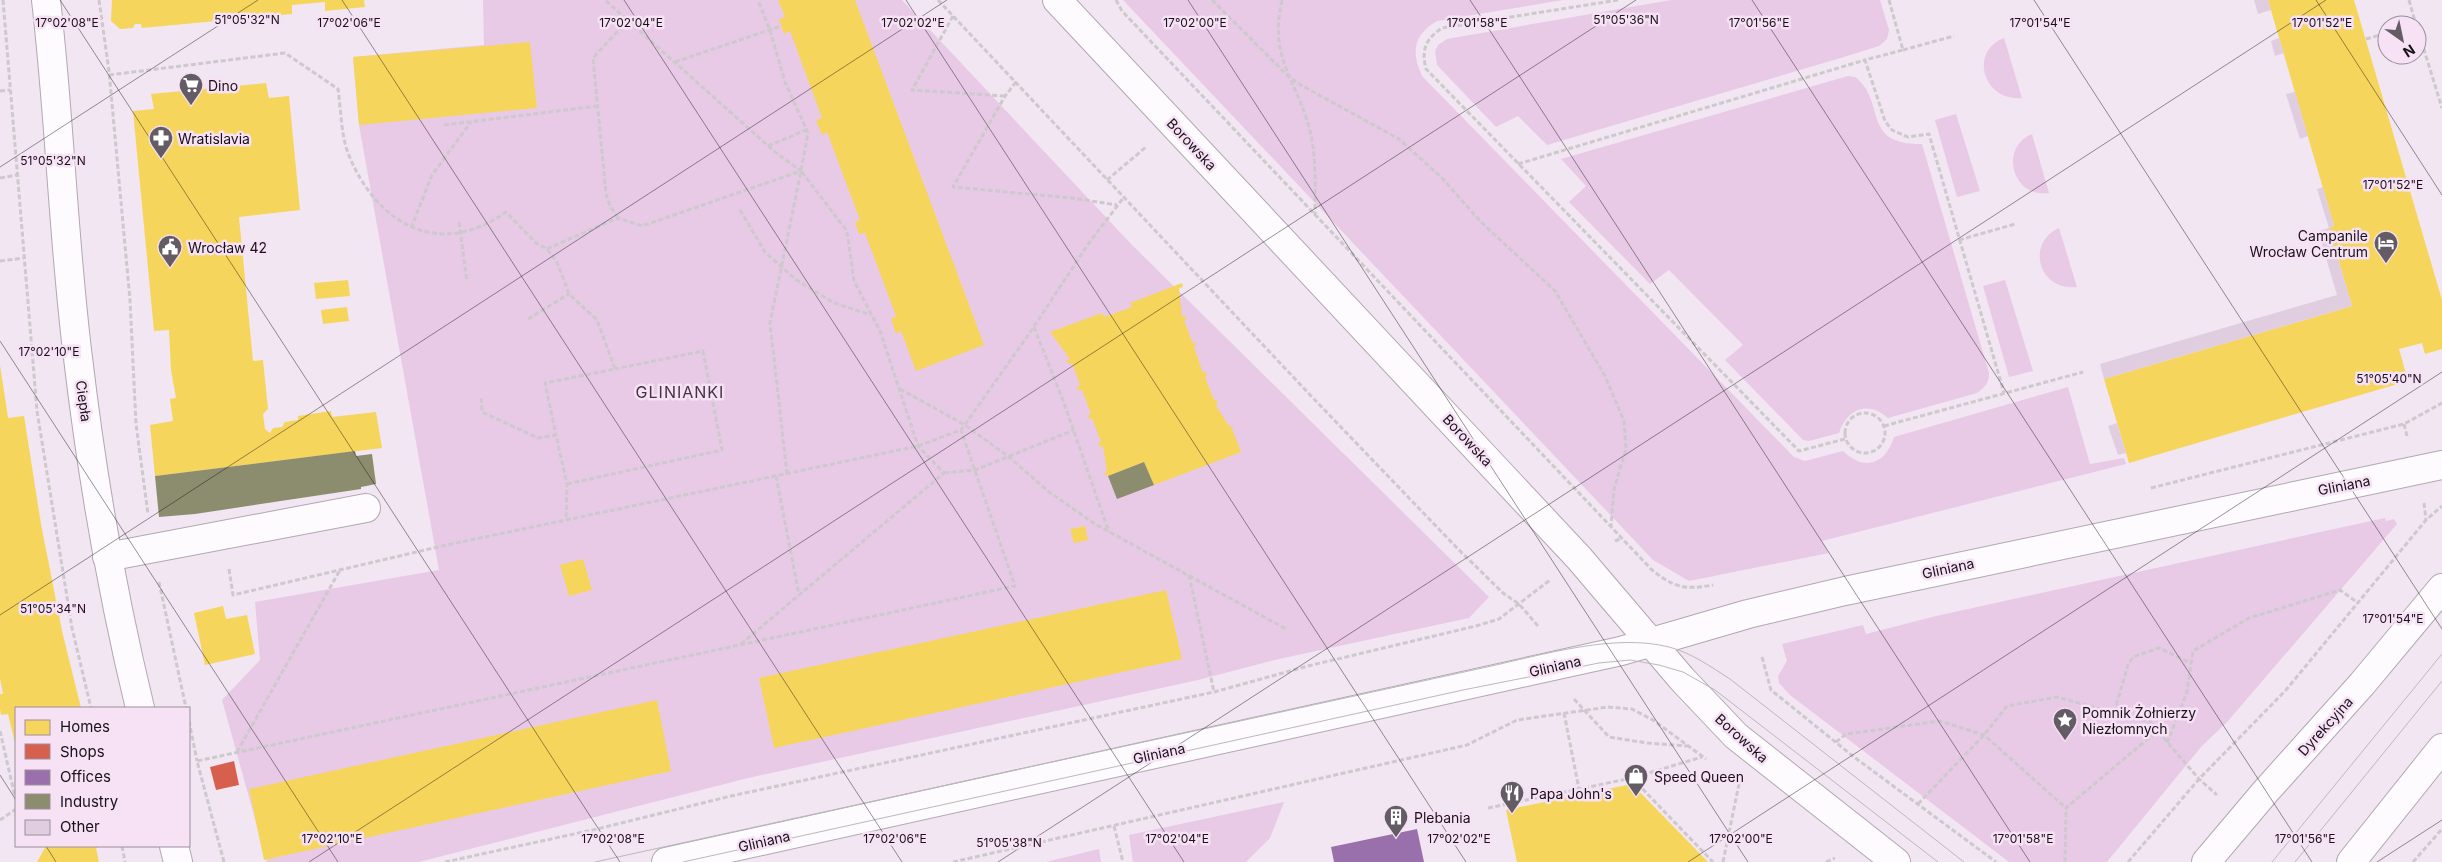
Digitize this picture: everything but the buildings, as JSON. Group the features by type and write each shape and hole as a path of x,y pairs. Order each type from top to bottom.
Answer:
{"street":[{"name":"Ciepła","path":"46,0 56,80 78,358 106,556 140,707"},
{"name":"Borowska","path":"1057,0 1579,558 1682,679 1736,736 1896,862"},
{"name":"Gliniana","path":"666,862 1301,721 1403,701 1651,643 1748,614 1872,584 2442,465"},
{"path":"106,556 366,508"},
{"name":"Dyrekcyjna","path":"2206,862 2266,791 2362,684 2442,588"},
{"path":"2351,862 2442,748"},
{"path":"174,847 178,862"}],"path":[{"path":"99,0 109,75 130,300 136,424 152,548 186,707"},
{"path":"605,0 768,146 801,171 847,231 854,281 880,330 918,446 944,473"},
{"path":"758,0 770,30 785,82 808,133 770,323 787,474"},
{"path":"938,0 1458,549 1503,593 1519,604 1538,626"},
{"path":"1116,0 1128,18 1652,570 1669,583 1689,589 1714,585"},
{"path":"1212,0 1288,76 1299,84 1399,139 1442,178 1480,220 1554,291 1605,376 1624,421 1626,449 1614,489 1611,528"},
{"path":"1282,0 1277,44 1288,76 1307,120 1314,153 1315,216"},
{"path":"1618,0 1442,28 1431,36 1424,48 1426,69 1799,451 1845,439"},
{"path":"1888,0 1903,50"},
{"path":"2409,0 2413,15"},
{"path":"2,3 37,411 72,628 91,707"},
{"path":"953,16 912,90 1006,96"},
{"path":"628,20 593,58 606,194 610,206 618,218 642,226 801,171"},
{"path":"675,63 781,26"},
{"path":"1518,164 1865,60 1954,36"},
{"path":"2366,39 2377,36"},
{"path":"109,75 285,53 338,89 348,152 365,187 388,213 411,228 461,234 491,223 506,212 536,243 547,248 557,262 569,294 597,320 615,369"},
{"path":"1865,60 1885,121 1892,130 1908,137 1929,134 2004,393"},
{"path":"2427,60 2442,108"},
{"path":"1016,82 953,187 1072,198 1117,205"},
{"path":"0,91 10,90"},
{"path":"444,125 598,106"},
{"path":"411,228 432,175 471,122"},
{"path":"768,146 806,130"},
{"path":"1108,180 1147,147"},
{"path":"0,178 17,175"},
{"path":"223,535 234,595 566,520 918,446 961,430 1089,243 1124,198"},
{"path":"740,210 765,252 782,268 834,303 872,315"},
{"path":"547,248 618,218"},
{"path":"460,222 467,282"},
{"path":"1959,240 2015,224"},
{"path":"0,261 24,258"},
{"path":"528,319 569,294"},
{"path":"1034,326 1074,430 1109,532"},
{"path":"566,520 567,484 545,383 703,351 722,450 567,484"},
{"path":"1884,426 2083,372"},
{"path":"899,389 965,425 1009,457 1049,492 1109,532 1286,629"},
{"path":"481,398 482,412 538,438 556,435"},
{"path":"2148,488 2404,424 2442,403"},
{"path":"1868,412 1878,417 1884,426 1883,441 1872,452 1856,451 1845,439 1844,429 1850,419 1858,414 1868,412"},
{"path":"2404,424 2408,439"},
{"path":"197,761 1015,586 961,430"},
{"path":"740,645 944,473 975,470 1074,430"},
{"path":"776,476 799,595"},
{"path":"2423,500 2426,520"},
{"path":"2128,862 2200,779 2286,690 2426,520 2442,506"},
{"path":"1615,542 1622,538"},
{"path":"236,753 340,570"},
{"path":"1189,575 1214,692"},
{"path":"445,862 597,829 731,796 1214,692 1308,666 1476,626 1499,620 1551,579"},
{"path":"2167,743 2188,692 2193,651 2250,618 2340,590 2358,603"},
{"path":"2114,712 2128,665 2133,657 2160,648 2191,663"},
{"path":"1762,657 1772,690 1836,742 1996,862"},
{"path":"1918,804 1984,735 2007,706 2057,697 2150,722 2200,779 2221,798"},
{"path":"953,862 1467,745 1517,720 1583,710 1608,707 1632,710 1653,720 1688,746 1646,743 1609,737 1583,710 1574,700"},
{"path":"1564,713 1579,789"},
{"path":"1836,742 1846,734 1940,721 1984,735 2066,808"},
{"path":"190,726 197,761 224,862"},
{"path":"0,731 15,797"},
{"path":"2064,862 2066,808 2157,731"},
{"path":"1488,808 1632,778 1703,757"},
{"path":"1632,778 1714,862"},
{"path":"1723,862 1739,783"},
{"path":"0,820 15,810"},
{"path":"1114,826 1123,862"},
{"path":"2413,862 2442,829"},
{"path":"122,847 126,862"},
{"path":"1826,862 1836,857"}],"shaded area":[{"path":"483,0 902,0 1132,245 1489,597 1469,618 1279,659 1198,680 748,778 419,862 267,862 222,700 260,660 255,602 439,570 359,125 353,57 484,45"},
{"path":"1123,0 1563,0 1437,21 1423,32 1416,45 1416,59 1422,76 1794,457 1805,461 1843,451 1851,458 1859,461 1873,462 1886,454 1894,437 2068,387 2090,464 2124,458 2126,464 1822,541 1829,553 1689,581 1653,560"},
{"path":"1671,0 1880,0 1889,30 1887,39 1879,46 1547,145 1518,116 1496,127 1437,65 1435,51 1438,45 1447,39"},
{"path":"2004,38 2022,98 2009,97 1998,92 1985,75 1984,64 1986,54 1993,45"},
{"path":"1848,76 1855,77 1865,87 1882,130 1890,137 1903,142 1922,144 1989,376 1986,384 1977,393 1888,418 1873,409 1859,410 1847,418 1839,433 1809,441 1803,440 1725,360 1743,345 1669,270 1650,284 1569,202 1586,186 1561,159"},
{"path":"1956,114 1980,191 1957,197 1935,120"},
{"path":"2032,134 2049,193 2037,193 2026,188 2019,181 2014,171 2013,160 2015,150 2021,141"},
{"path":"2059,228 2077,287 2064,287 2053,282 2041,265 2042,244 2048,235"},
{"path":"2005,280 2033,371 2009,377 1983,286"},
{"path":"2385,518 2386,521 2394,519 2397,524 2228,721 2201,747 2107,862 2009,862 1790,695 1779,683 1778,676 1787,661 1782,644 1863,625 1866,634 1936,616"},
{"path":"1284,802 1270,838 1246,862 1133,862 1129,835"},
{"path":"1099,849 1101,862 1046,862"}],"tram line":[{"path":"595,862 1554,652 1578,647 1625,643 1648,643 1669,647 1686,653 1730,679 1964,862"},
{"path":"2272,862 2442,654"},
{"path":"683,862 1463,690 1599,663 1630,660 1659,665 1683,672 1715,690 1938,862"},
{"path":"2295,862 2442,681"}],"place":[{"name":"Dino","path":"191,106"},
{"name":"Wratislavia","path":"161,159"},
{"name":"Campanile Wrocław Centrum","path":"2386,264"},
{"name":"Wrocław 42","path":"170,268"},
{"name":"Pomnik Żołnierzy Niezłomnych","path":"2065,741"},
{"name":"Speed Queen","path":"1636,797"},
{"name":"Papa John's","path":"1512,814"},
{"name":"Plebania","path":"1396,838"}],"district":[{"name":"GLINIANKI","path":"680,392"}]}
